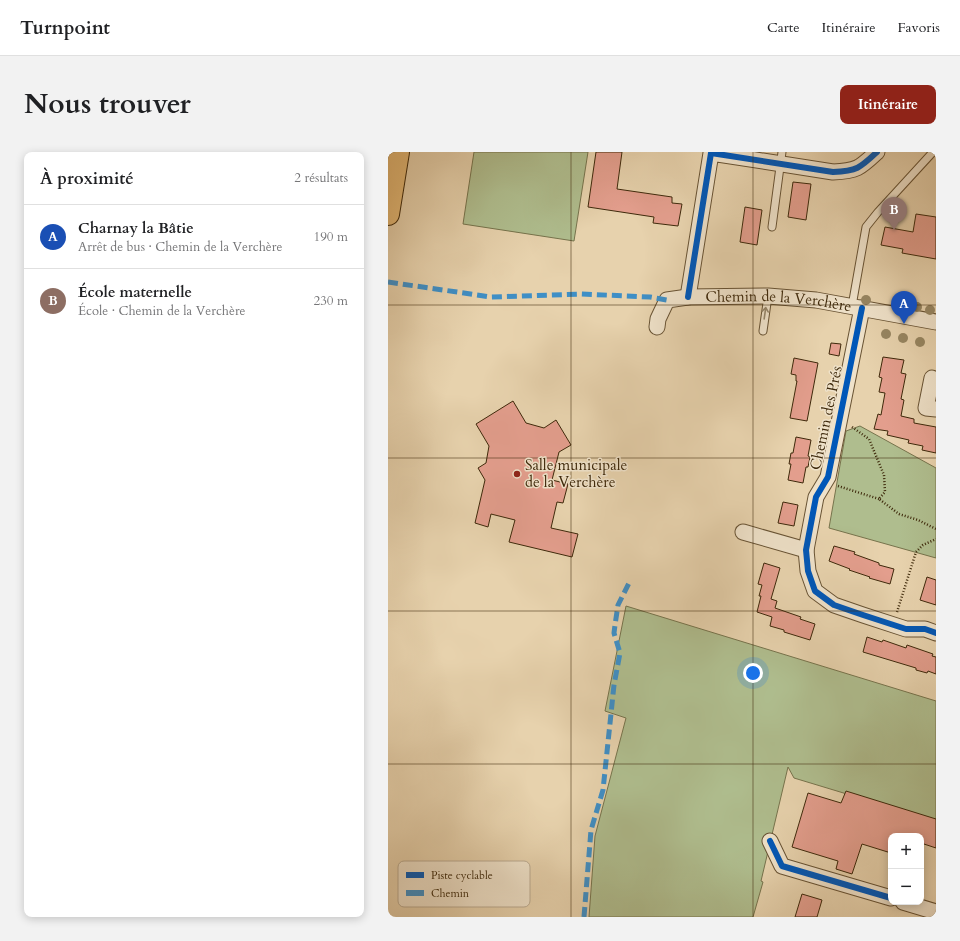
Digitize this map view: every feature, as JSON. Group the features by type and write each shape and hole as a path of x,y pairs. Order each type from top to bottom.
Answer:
{"highway":[{"path":"388,214 398,152"}],"street":[{"path":"688,298 711,153 781,158 833,172 850,171 864,165 877,152"},
{"name":"Chemin de la Verchère","path":"657,327 658,319 667,300 768,296 816,300 936,322"},
{"name":"Chemin des Prés","path":"857,307 828,477 816,497 806,550 808,571 816,591 834,605 906,629 925,629 936,633"},
{"path":"932,378 926,408 936,409"},
{"path":"743,532 806,550"},
{"path":"770,841 782,866 888,897"},
{"path":"914,905 936,912"}],"lane":[{"path":"857,307 866,227 933,152"},
{"path":"772,228 781,158"},
{"path":"763,331 768,296"}],"path":[{"path":"838,424 854,428 869,439 884,475 885,492 879,499"},
{"path":"825,481 879,499 899,514 918,520 936,529"},
{"path":"894,625 916,552 923,545 936,539"}],"green space":[{"path":"474,152 588,152 574,241 463,224"},
{"path":"860,426 936,468 936,558 829,528 846,431"},
{"path":"626,606 936,701 936,821 794,778 788,767 761,881 763,882 753,917 589,917 595,836 626,718 605,711"}],"building":[{"path":"596,152 622,152 617,189 672,197 672,203 682,204 678,226 653,223 654,217 588,207"},
{"path":"793,182 811,184 806,220 788,217"},
{"path":"745,207 762,210 757,245 740,242"},
{"path":"916,214 936,217 936,259 902,253 903,249 881,245 885,227 913,232"},
{"path":"831,343 841,344 839,356 829,354"},
{"path":"883,357 904,360 901,373 906,374 901,399 904,400 901,416 914,419 914,423 936,427 936,453 922,450 923,446 908,443 909,440 887,435 888,431 874,429 878,414 881,415 885,393 879,392 882,378 879,377"},
{"path":"794,358 818,363 807,421 790,418 797,381 796,375 791,374"},
{"name":"Salle municipale de la Verchère","path":"513,401 526,423 544,428 556,420 571,445 559,452 552,480 568,484 563,503 557,502 551,528 578,534 572,557 509,542 515,520 491,514 488,527 475,523 485,480 478,468 486,463 489,446 476,424"},
{"path":"796,437 811,440 808,456 810,457 808,467 806,467 803,483 788,480 791,464 789,464 791,453 793,453"},
{"path":"783,502 798,505 794,526 778,523"},
{"path":"834,546 855,552 854,554 879,563 879,565 894,569 890,584 869,578 870,577 829,561"},
{"path":"764,563 780,568 771,599 777,601 775,608 801,617 800,619 815,624 810,640 770,626 772,617 757,612 762,585 758,584"},
{"path":"927,577 936,580 936,605 920,600"},
{"path":"867,637 882,642 883,640 906,648 907,645 933,654 932,656 936,657 936,674 928,671 927,673 916,670 916,668 863,652"},
{"path":"846,791 936,819 936,848 924,844 924,833 888,833 888,852 862,844 852,874 836,869 838,861 792,847 808,793 841,803"},
{"path":"802,894 822,900 817,917 795,917"}],"marked path":[{"path":"388,282 491,297 581,294 650,297 667,300"},
{"path":"584,917 591,830 603,790 614,685 620,653 614,633 615,625 618,605 629,583"}],"cycle path":[{"path":"688,297 711,153 833,172 848,171 858,168 877,152"},
{"path":"862,308 828,477 816,497 806,550 808,571 815,591 834,605 906,629 925,629 936,633"},
{"path":"770,841 782,866 888,897"}],"place":[{"name":"École maternelle","path":"894,230"},
{"name":"Charnay la Bâtie","path":"904,324"},
{"name":"Salle municipale de la Verchère","path":"517,474"}]}
